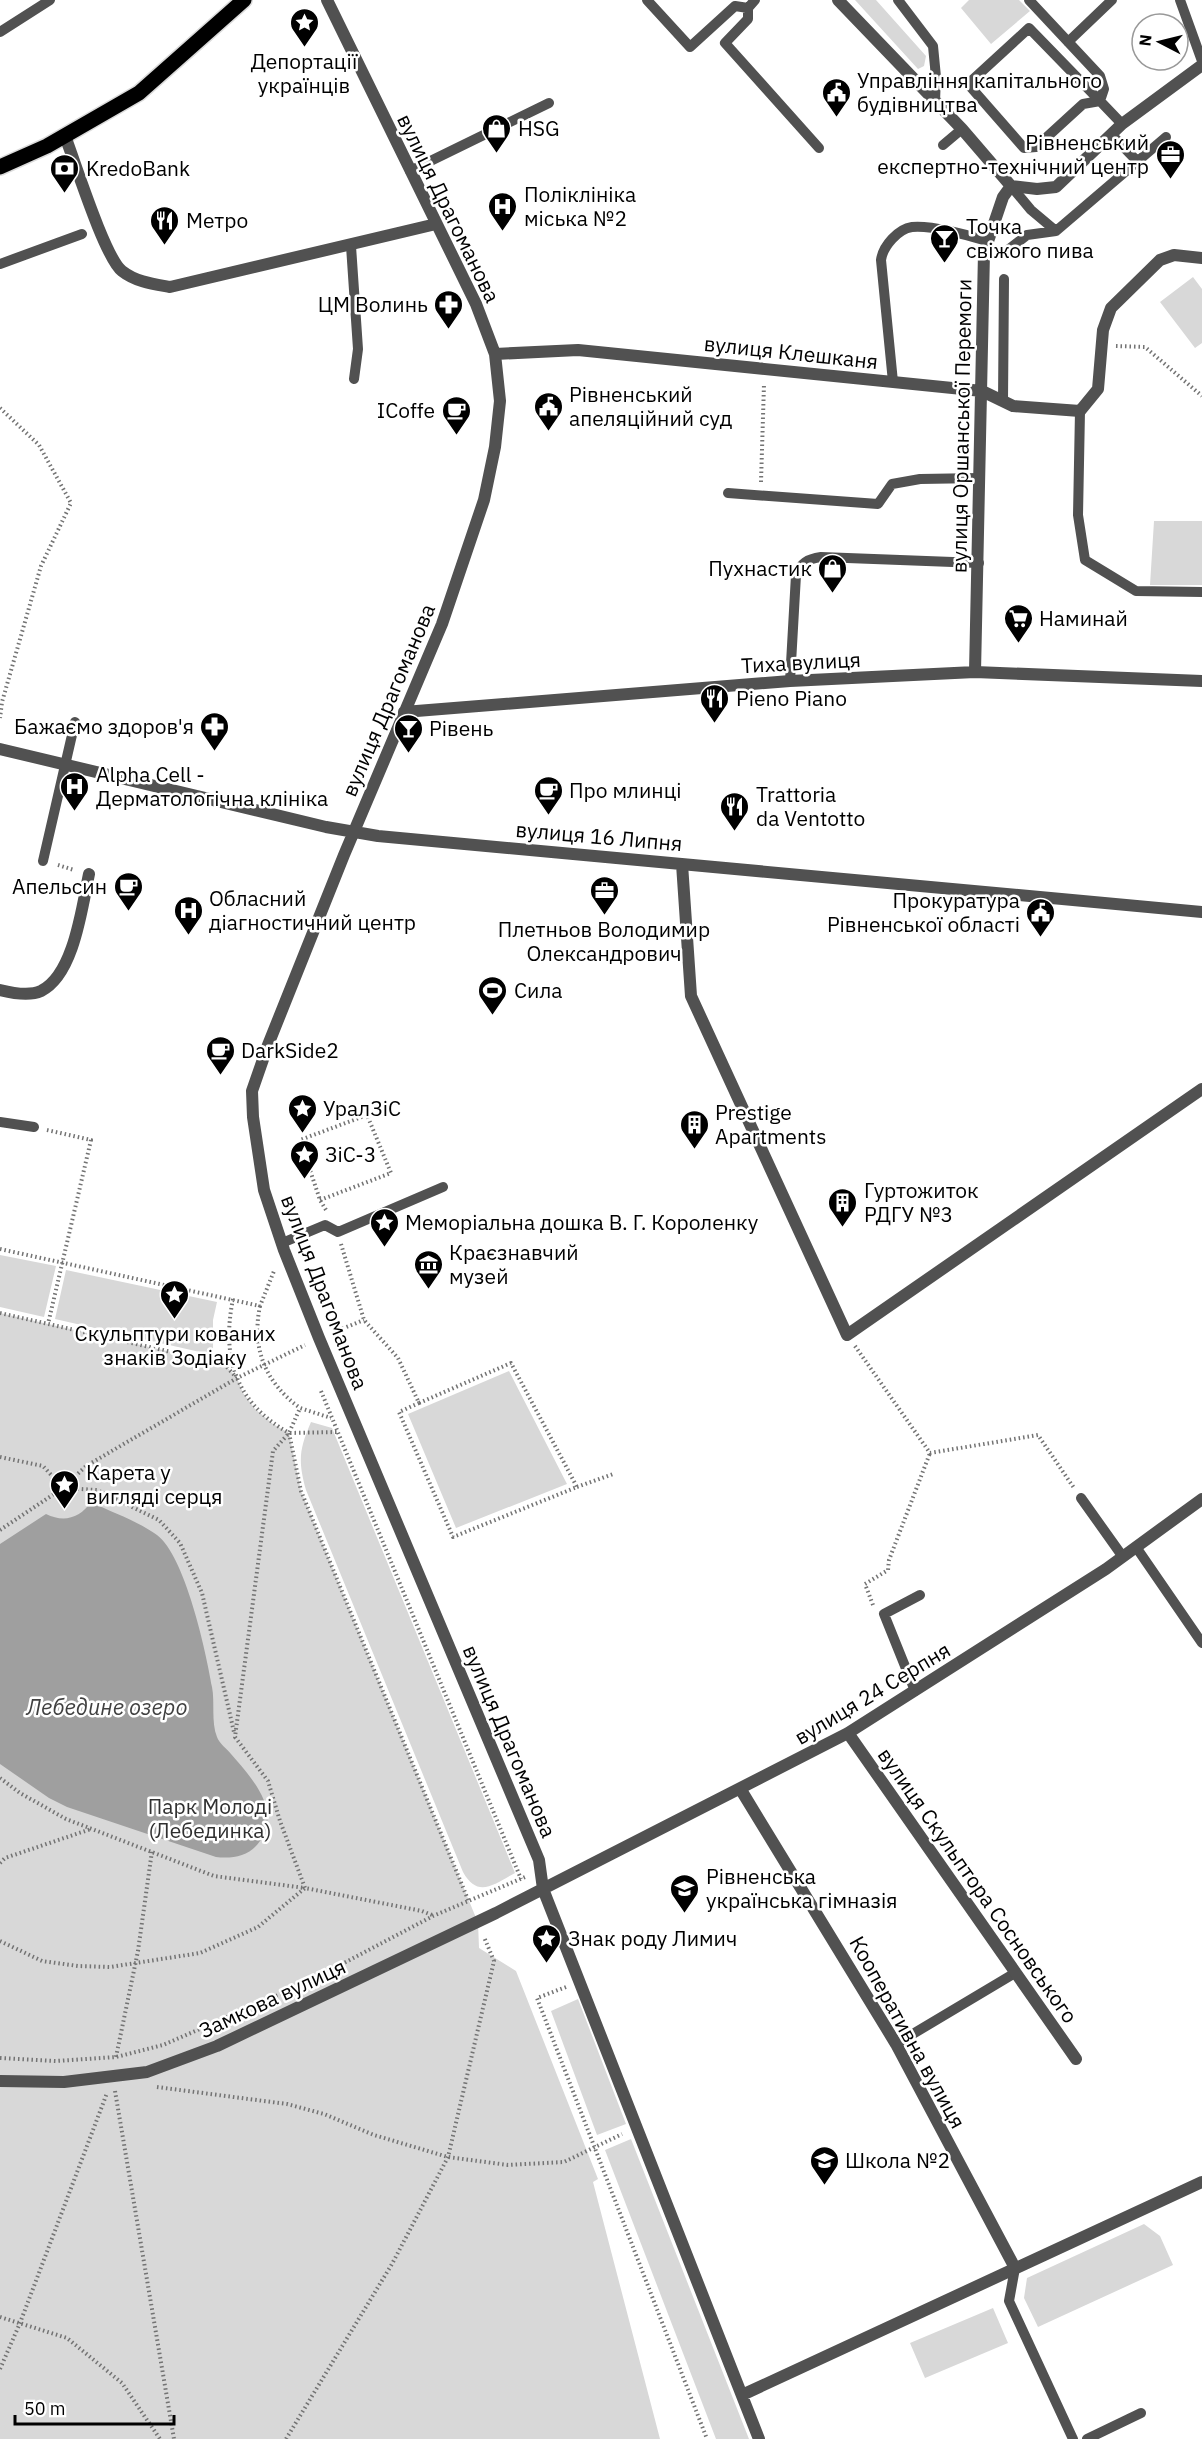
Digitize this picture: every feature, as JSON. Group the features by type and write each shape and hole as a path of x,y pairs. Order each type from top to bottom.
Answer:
{"main road":[{"path":"0,167 65,136 139,93 244,0"}],"street":[{"name":"вулиця Драгоманова","path":"327,0 476,304 495,354 500,401 495,447 484,500 442,624 354,832 268,1045 252,1091 258,1160 264,1190 283,1246 319,1338 535,1849 543,1889 759,2439"},
{"path":"838,0 962,129 1011,186 1037,189 1056,187 1122,124 1202,63"},
{"path":"65,136 108,252 120,269 139,280 170,287 351,246 436,224"},
{"name":"вулиця Оршанської Перемоги","path":"975,672 982,391 981,318 987,241 1003,197 1011,186"},
{"path":"1080,411 1098,389 1103,330 1111,308 1160,260 1174,255 1202,258"},
{"name":"вулиця Клешканя","path":"495,354 578,350 982,391 1013,406 1080,411"},
{"name":"Тиха вулиця","path":"404,712 790,681 975,672 1202,681"},
{"name":"вулиця 16 Липня","path":"0,749 354,832 1202,912"},
{"path":"682,864 691,996 847,1335 1202,1089"},
{"path":"0,990 30,994 41,991 55,980 67,962 89,874"},
{"name":"вулиця 24 Серпня","path":"543,1889 848,1734 1136,1548 1202,1499"},
{"name":"вулиця Скульптора Сосновського","path":"848,1734 1076,2059"},
{"name":"Кооперативна вулиця","path":"741,1790 896,2044 1015,2268"},
{"name":"Замкова вулиця","path":"0,2081 63,2082 113,2078 147,2072 217,2046 543,1889"},
{"path":"741,2395 1202,2182"}],"lane":[{"path":"0,32 50,0"},
{"path":"647,0 690,47 735,6 752,4 748,19 725,43 819,148"},
{"path":"898,0 933,46 936,77 935,101"},
{"path":"1029,0 1100,76 1104,89 1100,101"},
{"path":"1068,42 1112,0"},
{"path":"1180,0 1202,63"},
{"path":"1100,101 1083,104 1036,147 1024,148 968,84 1029,28 1100,101 1122,124"},
{"path":"410,171 549,103"},
{"path":"943,145 962,129"},
{"path":"1111,134 1137,161"},
{"path":"1004,253 1027,236 1056,231 1166,137"},
{"path":"1011,186 1031,210 1056,231"},
{"path":"893,382 881,260 884,248 904,230 916,227 968,235 987,241"},
{"path":"0,264 82,234"},
{"path":"351,246 358,349 354,379"},
{"path":"1003,401 1004,279"},
{"path":"1080,411 1078,515 1084,560 1136,591 1202,592"},
{"path":"728,493 878,504 892,484 920,479 980,478"},
{"path":"790,681 796,575 800,565 810,558 979,563"},
{"path":"43,861 63,765 75,722"},
{"path":"0,1122 34,1127"},
{"path":"283,1246 325,1225 338,1232 443,1187"},
{"path":"1081,1498 1122,1557"},
{"path":"1136,1548 1202,1643"},
{"path":"915,1691 884,1614 921,1595"},
{"path":"896,2044 1015,1972"},
{"path":"1015,2268 1009,2301 1073,2439"},
{"path":"1087,2439 1141,2413"}],"path":[{"path":"1102,346 1145,347 1202,396"},
{"path":"760,496 764,369"},
{"path":"0,408 39,445 71,503 41,566 2,702 0,718"},
{"path":"43,861 89,874"},
{"path":"320,1200 391,1173 367,1114 300,1140 320,1200 338,1232 364,1320 398,1358 419,1403"},
{"path":"34,1127 91,1140 48,1324"},
{"path":"0,1249 261,1306"},
{"path":"276,1268 261,1306 257,1338 264,1365 284,1396 300,1408 332,1418 521,1879"},
{"path":"232,1299 228,1323 229,1349 243,1393 255,1409 273,1424 289,1433 337,1431"},
{"path":"0,1313 224,1364 237,1378"},
{"path":"319,1338 364,1320"},
{"path":"328,1322 337,1343"},
{"path":"847,1335 930,1453"},
{"path":"0,1530 63,1488 87,1466 237,1378 304,1346"},
{"path":"577,1487 511,1363 399,1412 453,1537 613,1474"},
{"path":"235,1737 273,1451 289,1433 300,1408"},
{"path":"289,1433 291,1454 301,1491 470,1902"},
{"path":"930,1453 1038,1435 1081,1498"},
{"path":"889,1560 930,1453"},
{"path":"0,1457 43,1467 63,1488 97,1490 131,1505 159,1520 180,1543 202,1593 235,1737 268,1781 305,1888"},
{"path":"0,1778 20,1793 66,1818 214,1876 305,1888 422,1911 433,1916"},
{"path":"0,1863 5,1858 91,1829"},
{"path":"0,2369 21,2323 113,2078 135,1963 152,1851"},
{"path":"0,2058 56,2061 116,2057 163,2045 306,1983 433,1916 541,1870"},
{"path":"0,1941 42,1961 110,1966 200,1953 258,1927 305,1888"},
{"path":"286,2439 392,2264 448,2157 494,1961 484,1937"},
{"path":"580,1981 537,1998 707,2439"},
{"path":"113,2078 174,2439"},
{"path":"153,2086 287,2104 324,2114 374,2135 448,2157 508,2165 564,2162 638,2127"},
{"path":"0,2317 67,2338 122,2384 160,2439"}],"green space":[{"path":"855,0 876,0 926,56 924,66 918,69"},
{"path":"969,0 1019,0 1030,11 991,44 961,8"},
{"path":"1193,277 1202,289 1202,343 1195,348 1160,302"},
{"path":"1154,521 1202,521 1202,585 1150,585"},
{"path":"0,1255 56,1266 44,1317 0,1307"},
{"path":"66,1270 217,1302 213,1320 213,1355 55,1319"},
{"name":"Парк Молоді (Лебединка)","path":"0,1313 224,1364 237,1378 243,1393 255,1409 273,1424 289,1433 301,1491 478,1922 479,1948 516,1971 598,2179 593,2182 660,2439 0,2439"},
{"path":"509,1371 567,1484 456,1528 408,1414"},
{"path":"311,1422 332,1428 515,1873 493,1885 481,1887 475,1885 463,1872 306,1490 301,1456"},
{"path":"578,1999 626,2124 597,2135 551,2011"},
{"path":"631,2139 749,2439 716,2439 605,2150"},
{"path":"1144,2224 1160,2236 1173,2265 1038,2327 1024,2298 1027,2278"},
{"path":"993,2308 1008,2343 925,2378 910,2343"}],"water":[{"name":"Лебедине озеро","path":"91,1502 157,1535 177,1563 193,1605 205,1651 213,1693 214,1725 217,1737 255,1783 266,1806 268,1818 266,1829 256,1846 246,1853 235,1857 216,1857 67,1807 49,1798 0,1764 0,1544 46,1514 59,1518 71,1517 82,1512"}],"place":[{"name":"Депортації українців","path":"304,48"},
{"name":"Управління капітального будівництва","path":"836,118"},
{"name":"HSG","path":"497,154"},
{"name":"Рівненський експертно-технічний центр","path":"1170,180"},
{"name":"KredoBank","path":"65,194"},
{"name":"Поліклініка міська №2","path":"503,232"},
{"name":"Метро","path":"165,246"},
{"name":"Точка свіжого пива","path":"945,264"},
{"name":"ЦМ Волинь","path":"449,330"},
{"name":"Рівненський апеляційний суд","path":"548,432"},
{"name":"ICoffe","path":"456,436"},
{"name":"Пухнастик","path":"833,594"},
{"name":"Наминай","path":"1018,644"},
{"name":"Pieno Piano","path":"715,724"},
{"name":"Бажаємо здоров'я","path":"215,752"},
{"name":"Рівень","path":"408,754"},
{"name":"Alpha Cell - Дерматологічна клініка","path":"75,812"},
{"name":"Про млинці","path":"548,816"},
{"name":"Trattoria da Ventotto","path":"735,832"},
{"name":"Апельсин","path":"128,912"},
{"name":"Плетньов Володимир Олександрович","path":"604,916"},
{"name":"Обласний діагностичний центр","path":"188,936"},
{"name":"Прокуратура Рівненської області","path":"1041,938"},
{"name":"Сила","path":"493,1016"},
{"name":"DarkSide2","path":"220,1076"},
{"name":"УралЗіС","path":"302,1134"},
{"name":"Prestige Apartments","path":"694,1150"},
{"name":"ЗіС-3","path":"304,1180"},
{"name":"Гуртожиток РДГУ №3","path":"843,1228"},
{"name":"Меморіальна дошка В. Г. Короленку","path":"384,1248"},
{"name":"Краєзнавчий музей","path":"428,1290"},
{"name":"Скульптури кованих знаків Зодіаку","path":"175,1320"},
{"name":"Карета у вигляді серця","path":"65,1510"},
{"name":"Рівненська українська гімназія","path":"685,1914"},
{"name":"Знак роду Лимич","path":"547,1964"},
{"name":"Школа №2","path":"824,2186"}]}
